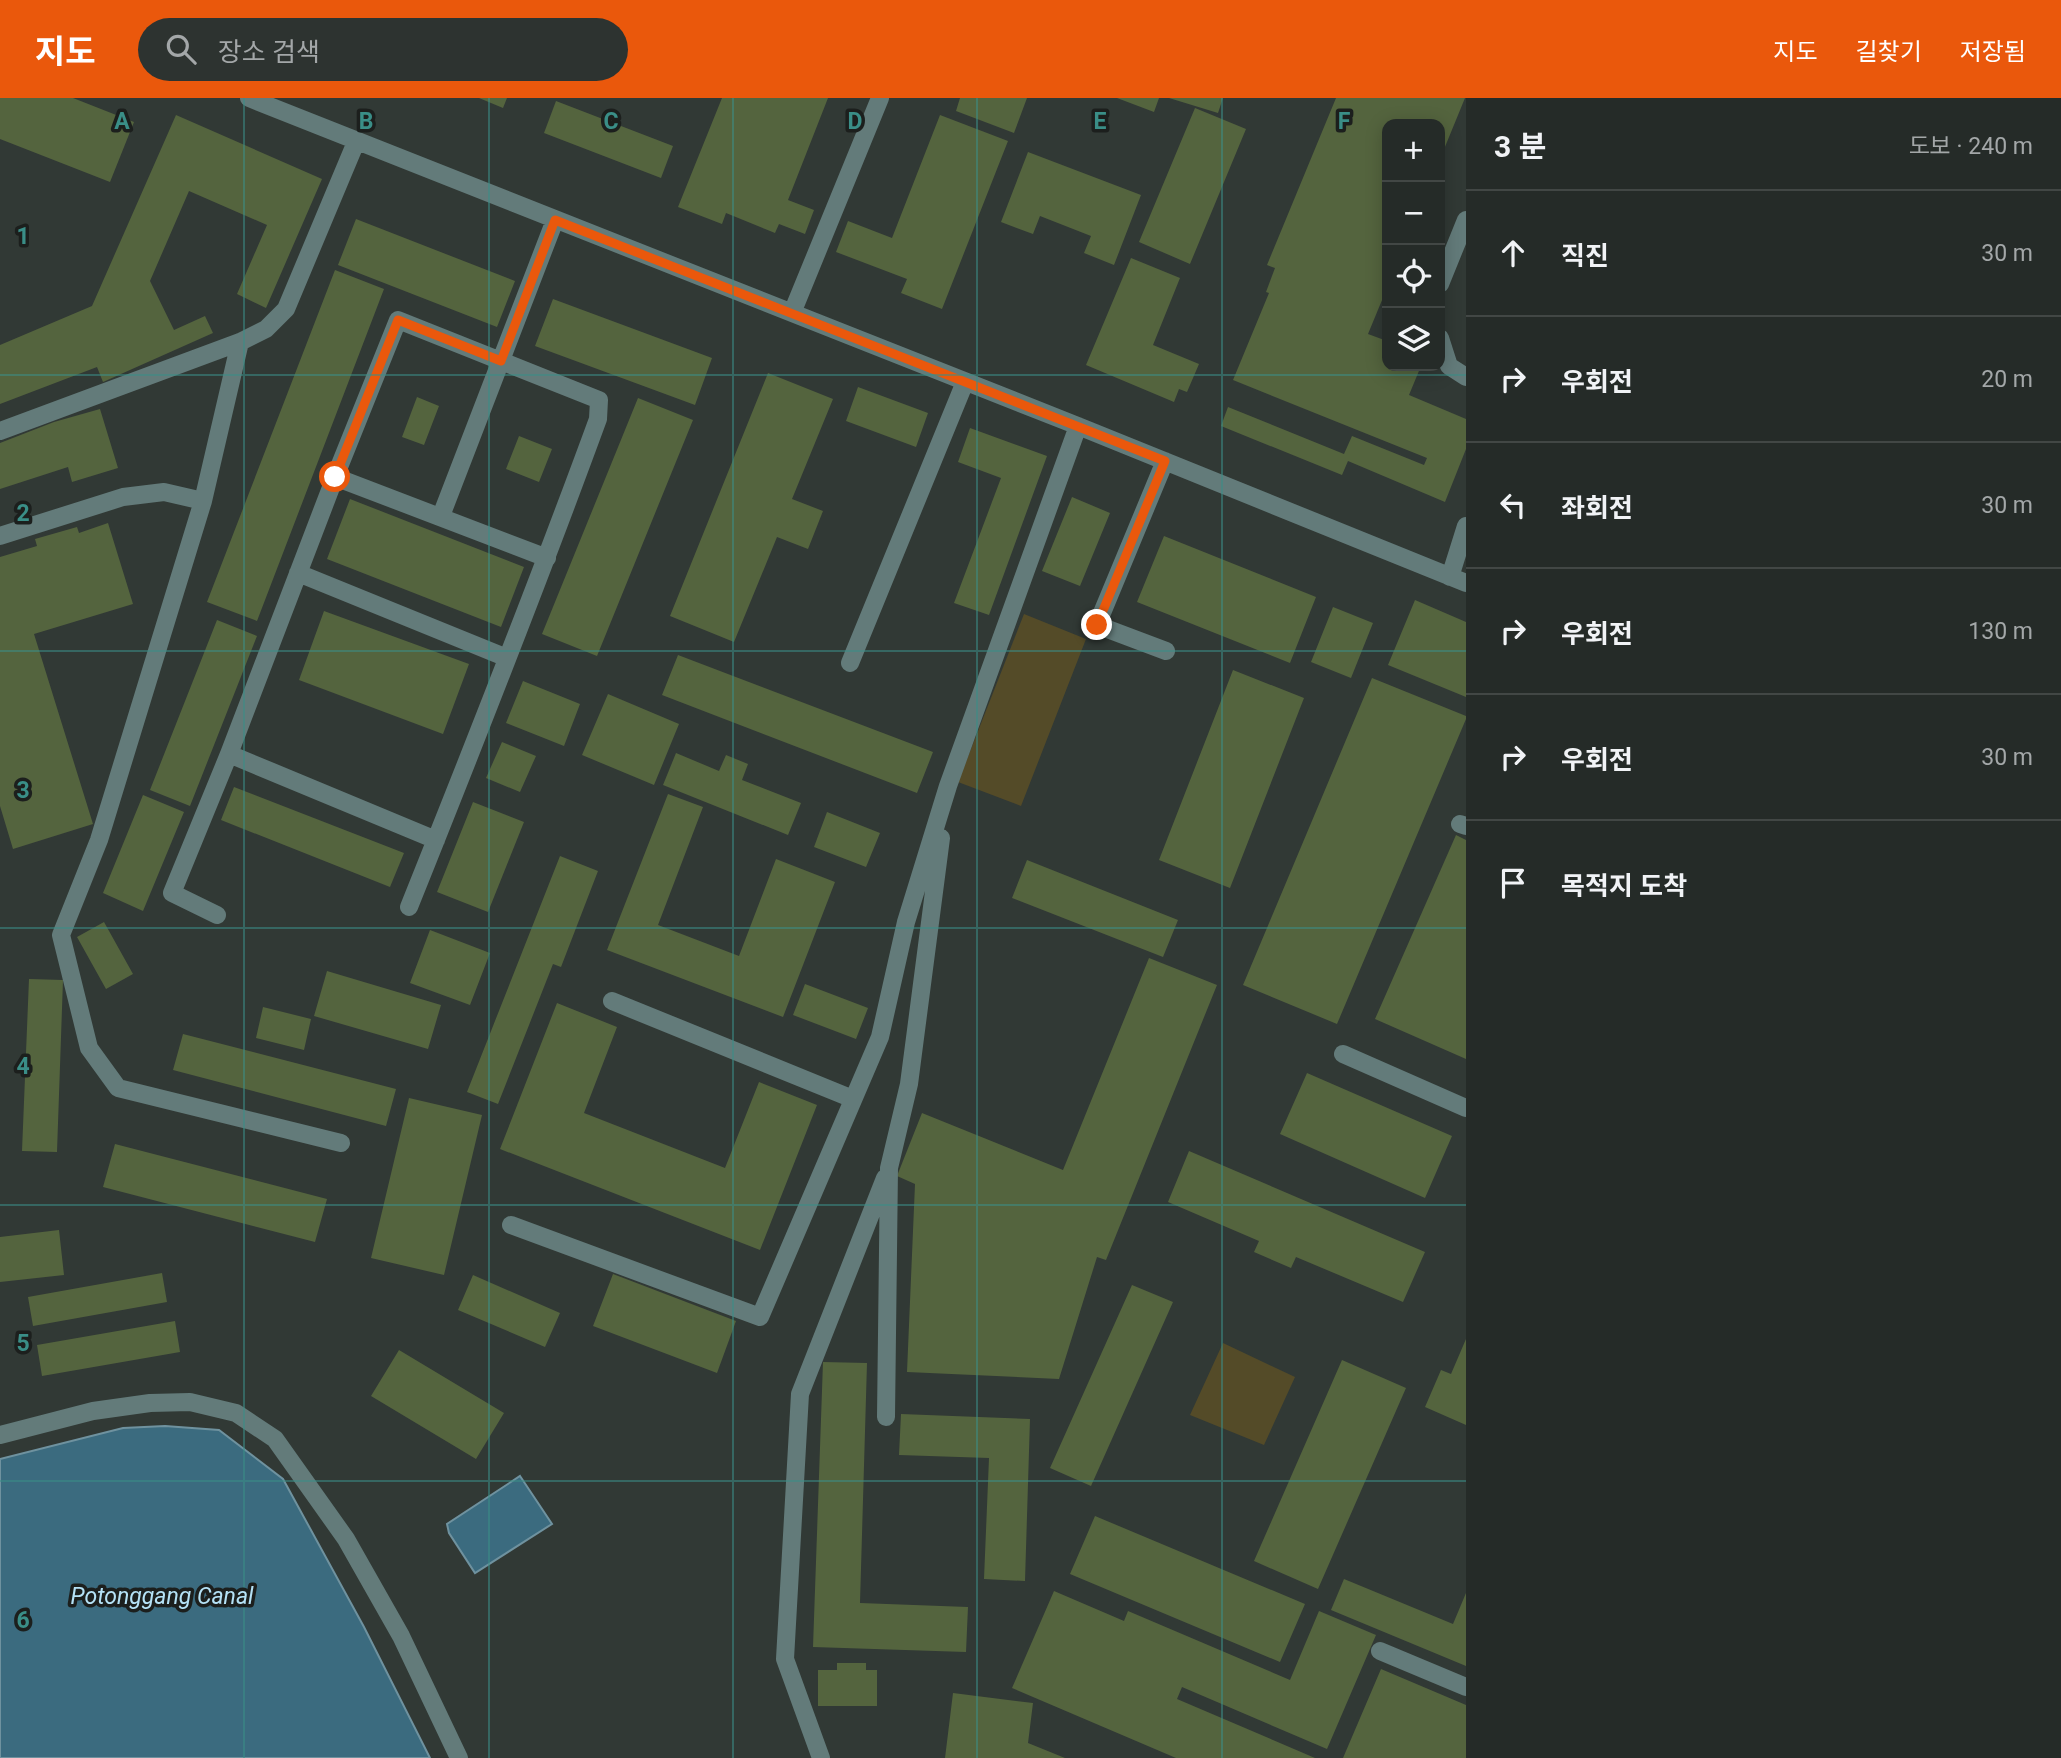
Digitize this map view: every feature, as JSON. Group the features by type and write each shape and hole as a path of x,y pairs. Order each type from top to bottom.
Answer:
{"street":[{"path":"249,98 1079,426 1458,580 1466,526"},
{"path":"792,313 880,98"},
{"path":"0,431 240,342 266,329 286,309 356,142"},
{"path":"442,516 555,220"},
{"path":"1445,272 1466,220"},
{"path":"217,915 172,893 398,320 599,400 598,419 547,558 410,907"},
{"path":"240,342 203,500 99,840 61,934 89,1048 118,1088 341,1143"},
{"path":"1445,354 1449,366 1466,377"},
{"path":"850,663 965,382"},
{"path":"511,1225 760,1317 880,1037 906,922 947,786 1079,426"},
{"path":"1165,461 1097,625 1166,651"},
{"path":"335,477 547,558"},
{"path":"0,536 122,497 164,492 203,500"},
{"path":"298,573 508,658"},
{"path":"229,754 436,840"},
{"path":"821,1758 785,1659 800,1394 889,1168 909,1084 947,786"},
{"path":"612,1001 853,1099"},
{"path":"1343,1055 1466,1108"},
{"path":"886,1417 889,1168"},
{"path":"0,1435 93,1411 150,1403 190,1402 236,1413 275,1439 346,1539 401,1636 459,1758"},
{"path":"1380,1651 1466,1687"}],"shaded area":[{"path":"1024,614 1086,639 1021,806 958,782"},
{"path":"1223,1343 1295,1377 1264,1445 1190,1415"}],"water":[{"name":"Potonggang Canal","path":"165,1426 219,1430 283,1479 364,1627 430,1758 0,1758 0,1459 123,1428"},
{"path":"520,1476 552,1524 475,1573 449,1533 447,1524"}],"building":[{"path":"0,98 73,98 134,122 110,182 0,139"},
{"path":"479,98 507,98 503,108"},
{"path":"722,98 828,98 788,200 814,210 805,234 779,224 775,233 726,213 722,224 678,207"},
{"path":"960,98 1027,98 1014,133 956,111"},
{"path":"1117,98 1159,98 1154,112"},
{"path":"1169,98 1223,98 1218,113"},
{"path":"1336,98 1465,98 1445,147 1445,119 1382,119 1382,300 1368,334 1382,339 1382,371 1419,371 1409,395 1466,419 1466,449 1445,502 1348,461 1342,475 1221,426 1228,407 1344,454 1352,436 1424,465 1427,458 1233,380 1269,293 1266,292 1275,268 1267,265"},
{"path":"556,101 673,146 661,178 544,133"},
{"path":"1195,108 1246,129 1190,264 1139,242"},
{"path":"176,115 322,179 266,308 237,294 267,225 189,191 150,281 174,330 205,316 213,333 103,382 97,367 0,404 0,345 92,306"},
{"path":"940,115 1008,141 942,309 901,293 907,279 836,252 848,221 892,238"},
{"path":"1028,152 1141,195 1114,265 1084,253 1091,236 1040,216 1033,234 1001,222"},
{"path":"356,219 515,281 497,327 338,265"},
{"path":"1131,258 1180,278 1153,345 1199,364 1187,392 1179,389 1174,402 1086,365"},
{"path":"335,270 384,289 257,621 207,602"},
{"path":"553,299 712,358 695,405 535,346"},
{"path":"768,373 833,399 792,499 823,511 808,549 777,537 734,642 670,616"},
{"path":"858,387 928,413 916,447 846,421"},
{"path":"417,397 439,406 424,445 402,437"},
{"path":"638,398 693,420 597,656 542,634"},
{"path":"100,409 118,468 72,482 68,467 0,489 0,443 54,422"},
{"path":"970,428 1047,456 989,615 954,603 1001,478 958,462"},
{"path":"519,436 552,449 539,482 506,469"},
{"path":"1072,497 1110,513 1080,586 1042,571"},
{"path":"350,499 524,567 501,627 327,559"},
{"path":"108,523 133,604 34,634 93,824 13,849 0,806 0,557 37,546 35,539 77,527 79,533"},
{"path":"1164,536 1316,597 1290,663 1137,602"},
{"path":"1415,600 1466,622 1466,697 1388,665"},
{"path":"1333,607 1373,623 1351,678 1311,662"},
{"path":"324,611 469,664 443,734 299,680"},
{"path":"217,620 257,636 190,806 150,790"},
{"path":"678,655 933,752 917,793 662,695"},
{"path":"1233,670 1304,698 1230,888 1159,860"},
{"path":"1372,678 1466,716 1466,719 1337,1024 1243,985"},
{"path":"523,681 580,704 564,746 506,723"},
{"path":"608,694 679,724 654,785 582,755"},
{"path":"502,742 536,756 520,792 486,778"},
{"path":"676,753 719,771 726,755 748,764 742,780 801,803 788,835 663,785"},
{"path":"234,787 404,853 390,887 221,820"},
{"path":"668,794 703,807 658,925 739,956 776,859 835,882 783,1017 607,950"},
{"path":"143,795 184,812 143,911 103,893"},
{"path":"473,802 524,822 488,912 437,892"},
{"path":"827,812 880,833 866,867 814,847"},
{"path":"1456,835 1466,840 1466,1059 1375,1019"},
{"path":"560,856 598,871 561,967 553,964 498,1104 467,1092"},
{"path":"1027,860 1178,920 1163,957 1012,898"},
{"path":"104,922 133,974 106,989 77,937"},
{"path":"430,930 490,953 470,1005 410,983"},
{"path":"1149,958 1217,985 1106,1260 1097,1257 1059,1379 907,1372 915,1184 897,1176 922,1113 1063,1170"},
{"path":"327,971 441,1005 428,1049 314,1016"},
{"path":"29,979 63,980 57,1152 22,1151"},
{"path":"805,984 868,1008 856,1039 793,1015"},
{"path":"557,1003 617,1027 584,1113 725,1168 759,1082 817,1105 760,1250 500,1149"},
{"path":"263,1007 311,1019 304,1050 256,1038"},
{"path":"183,1034 396,1089 386,1126 173,1070"},
{"path":"1307,1073 1452,1136 1425,1198 1280,1134"},
{"path":"409,1098 482,1115 444,1275 371,1258"},
{"path":"115,1144 327,1199 315,1242 103,1187"},
{"path":"1189,1151 1425,1252 1403,1302 1296,1257 1291,1268 1254,1252 1259,1241 1168,1202"},
{"path":"59,1230 64,1275 0,1282 0,1237"},
{"path":"162,1273 167,1302 33,1326 28,1297"},
{"path":"613,1274 736,1321 717,1373 593,1326"},
{"path":"473,1275 560,1313 545,1347 458,1310"},
{"path":"1132,1285 1173,1302 1091,1486 1050,1468"},
{"path":"175,1321 180,1352 42,1376 37,1345"},
{"path":"1466,1339 1466,1425 1425,1407 1441,1370 1451,1374"},
{"path":"399,1350 504,1413 476,1459 371,1396"},
{"path":"1342,1360 1406,1388 1318,1589 1254,1561"},
{"path":"823,1362 867,1363 860,1603 968,1607 966,1652 813,1647"},
{"path":"901,1414 1030,1419 1025,1581 984,1579 989,1458 899,1455"},
{"path":"1095,1516 1305,1604 1280,1662 1070,1574"},
{"path":"1344,1579 1453,1624 1466,1593 1466,1666 1331,1610"},
{"path":"1054,1591 1124,1621 1128,1611 1290,1680 1319,1611 1376,1635 1327,1749 1182,1687 1177,1699 1315,1758 1176,1758 1012,1688"},
{"path":"837,1663 866,1663 866,1670 877,1670 877,1706 818,1706 818,1670 837,1670"},
{"path":"1381,1669 1466,1705 1466,1758 1343,1758"},
{"path":"953,1693 1033,1703 1028,1743 1065,1758 945,1758"}],"route":[{"path":"335,477 398,320 501,361 555,220 1165,461 1097,625"}]}
